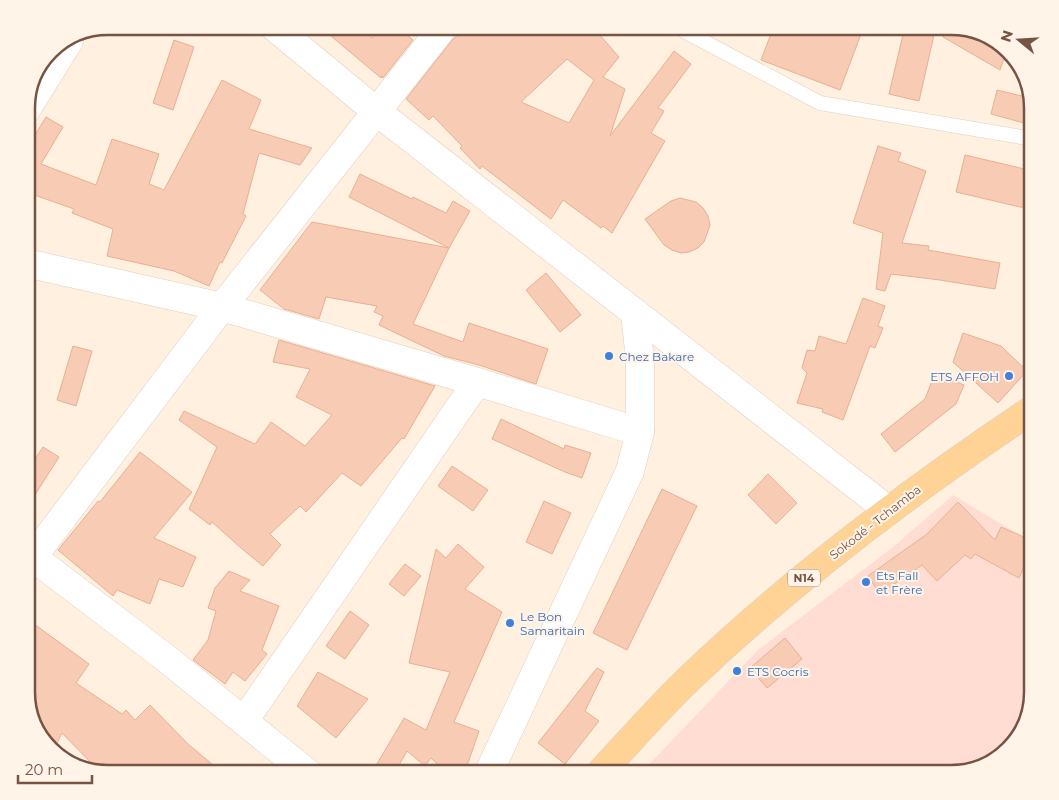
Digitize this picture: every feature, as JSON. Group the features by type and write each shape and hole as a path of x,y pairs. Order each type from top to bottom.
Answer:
{"main road":[{"name":"Sokodé - Tchamba","path":"608,765 692,676 748,625 888,510 948,466 1024,417"}],"street":[{"path":"284,35 376,111 888,510"},
{"path":"35,551 222,307 437,35"},
{"path":"36,94 64,50"},
{"path":"35,265 222,307 640,432"},
{"path":"492,765 630,471 640,432 640,360 635,312"},
{"path":"244,721 477,382"},
{"path":"35,563 167,659 298,765"}],"lane":[{"path":"692,35 820,103 1024,137"}],"shaded area":[{"path":"953,495 1024,538 1023,702 1016,724 1009,736 999,747 992,753 974,761 951,765 649,765 758,650 893,547"}],"building":[{"path":"330,35 368,35 372,38 374,35 407,35 413,40 383,78 382,76 381,78"},
{"path":"458,35 600,35 619,57 603,77 625,89 610,136 674,51 691,64 658,108 664,111 651,133 665,141 612,233 603,226 601,228 563,200 551,219 482,166 480,169 460,148 462,146 433,116 429,120 406,99 453,39","holes":["567,59 594,80 569,123 521,102"]},
{"path":"771,35 861,35 840,90 761,60"},
{"path":"903,35 934,35 919,101 889,94"},
{"path":"944,35 965,36 988,45 994,49 994,65 1002,65 1000,70 943,37"},
{"path":"174,40 194,47 173,110 153,103"},
{"path":"222,80 261,100 249,129 312,148 300,165 259,153 243,214 246,216 209,286 174,271 107,256 113,229 72,213 74,209 35,195 35,135 46,117 63,127 41,164 96,185 112,139 159,154 149,184 164,190"},
{"path":"997,90 1023,96 1024,123 991,114"},
{"path":"878,146 901,153 898,161 926,171 902,243 929,246 928,250 1000,263 995,289 891,274 885,291 876,289 883,233 853,223"},
{"path":"965,155 1024,169 1024,208 956,192"},
{"path":"360,174 446,213 453,201 470,211 449,248 349,197"},
{"path":"680,198 696,202 703,208 708,216 710,225 704,242 698,248 681,253 664,245 645,219 671,201"},
{"path":"312,222 449,248 413,324 463,342 469,323 548,349 536,384 479,365 444,356 379,325 383,316 374,312 377,306 326,297 319,319 284,309 260,290"},
{"path":"546,273 581,315 560,332 526,290"},
{"path":"863,298 885,306 878,326 883,328 875,348 870,346 843,420 822,412 823,409 797,403 807,373 802,368 807,350 815,351 819,336 846,344"},
{"path":"963,333 1001,346 1024,368 1024,374 998,403 953,362"},
{"path":"279,340 435,386 404,439 402,438 361,486 342,473 306,512 300,506 270,534 281,545 263,566 212,522 210,525 189,509 217,447 179,420 184,411 255,444 271,422 305,446 332,415 296,397 310,369 273,362"},
{"path":"73,346 92,351 76,406 57,400"},
{"path":"935,373 964,385 956,404 895,452 881,434 925,399"},
{"path":"501,419 564,449 565,445 591,453 582,478 492,439"},
{"path":"43,447 59,457 35,495 35,459"},
{"path":"140,452 192,492 154,538 196,557 183,587 159,579 150,604 117,590 113,596 58,550"},
{"path":"452,466 488,490 473,511 438,486"},
{"path":"768,474 797,503 776,524 748,495"},
{"path":"662,489 697,506 627,650 593,633"},
{"path":"544,501 571,513 552,554 526,542"},
{"path":"958,502 995,540 1001,527 1024,537 1024,567 1019,578 975,554 971,559 965,555 937,581 922,565 880,594 868,576 927,534"},
{"path":"458,544 484,567 465,589 502,612 454,722 479,731 466,765 438,765 431,758 424,765 407,751 399,765 376,765 404,718 426,730 450,672 409,663 436,549 446,558"},
{"path":"405,564 421,576 404,596 389,584"},
{"path":"229,571 250,580 240,591 279,606 262,650 267,654 245,681 233,672 225,684 193,660 208,640 216,611 208,608 215,588"},
{"path":"350,611 369,625 345,659 326,646"},
{"path":"35,625 89,664 76,683 122,714 126,710 135,720 150,705 188,744 213,765 98,764 90,762 62,733 57,743 45,729 37,711 35,697"},
{"path":"785,638 802,659 767,688 750,668"},
{"path":"597,668 604,672 585,711 599,721 565,764 538,743"},
{"path":"318,672 368,699 336,738 297,706"}],"place":[{"name":"Chez Bakare","path":"609,356"},
{"name":"ETS AFFOH","path":"1009,376"},
{"name":"Ets Fall et Frère","path":"866,582"},
{"name":"Le Bon Samaritain","path":"510,623"},
{"name":"ETS Cocris","path":"737,671"}]}
